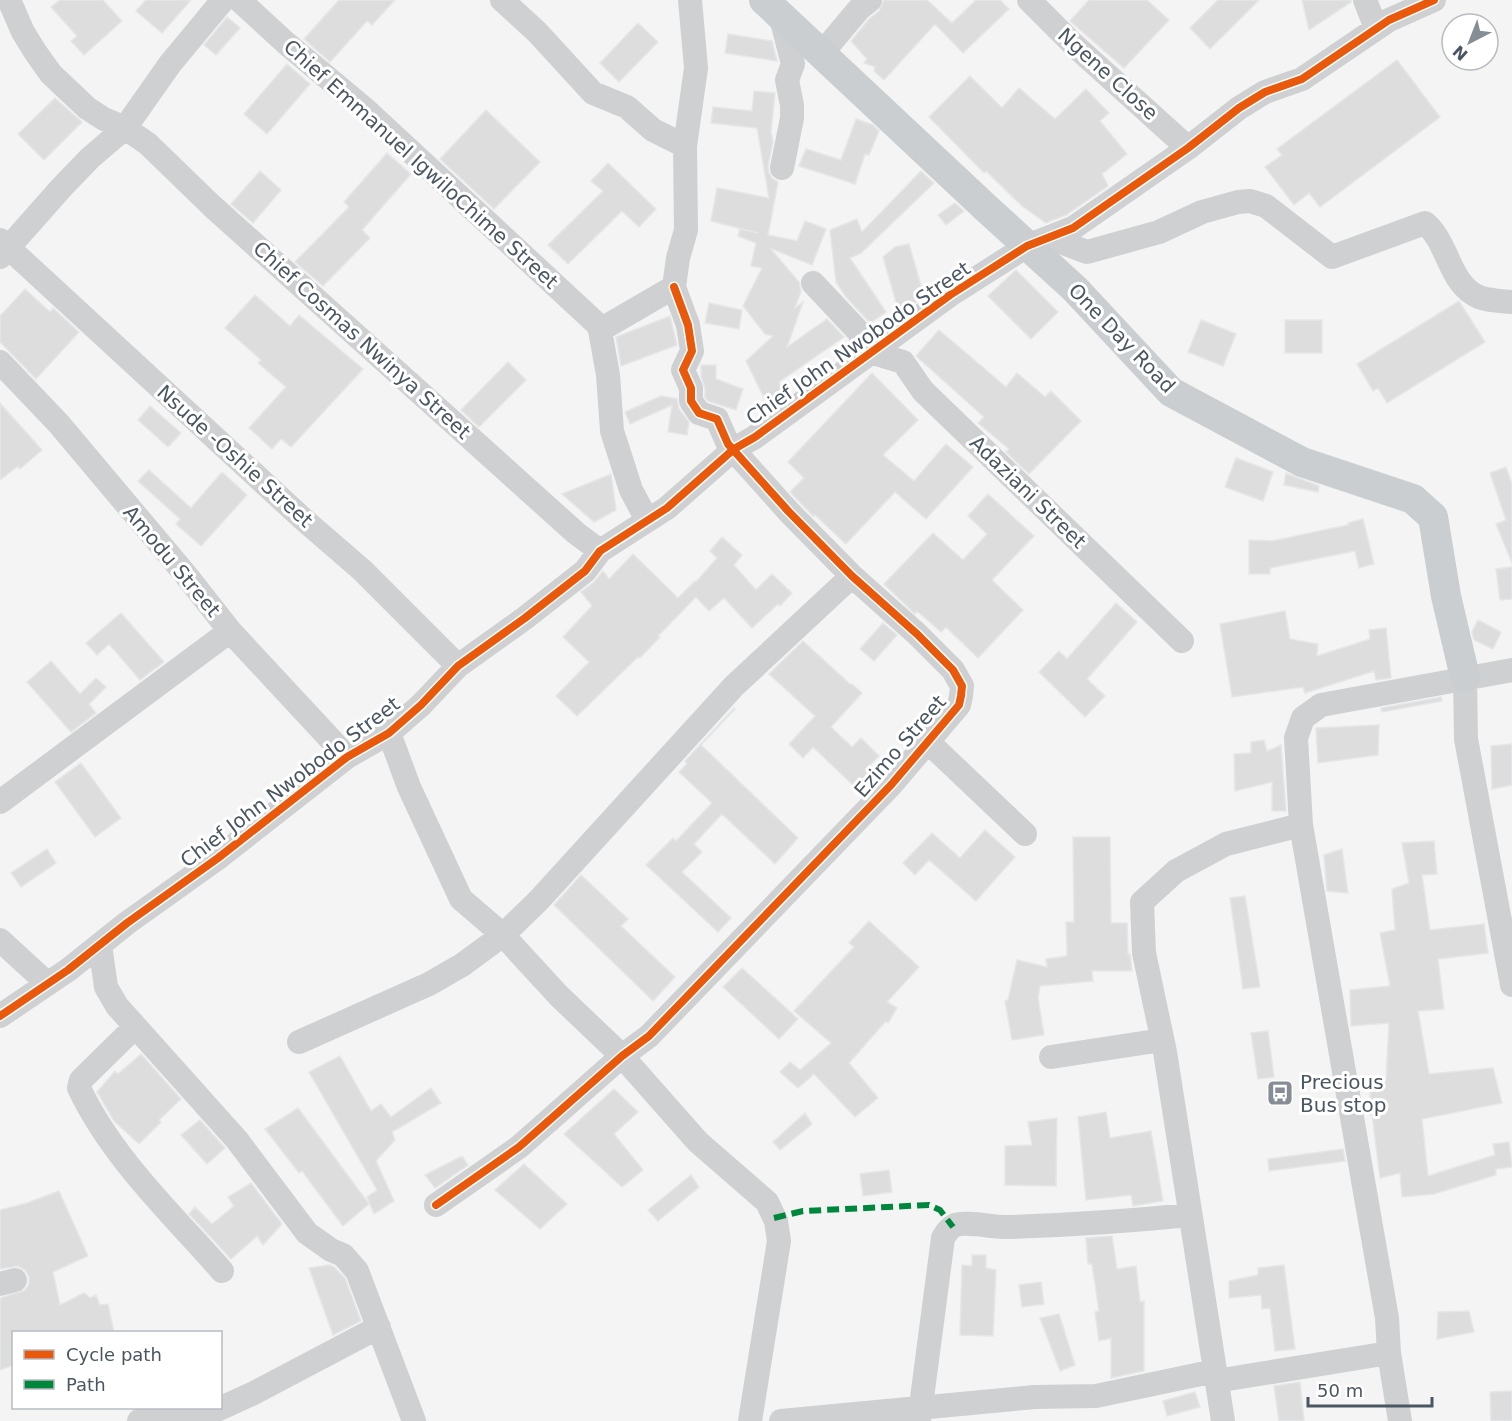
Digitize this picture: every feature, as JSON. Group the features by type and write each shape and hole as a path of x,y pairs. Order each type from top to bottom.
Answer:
{"main road":[{"name":"One Day Road","path":"772,7 1038,242 1076,290 1171,392 1302,462 1413,499 1433,517 1446,596 1465,677"}],"street":[{"name":"Chief Cosmas Nwinya Street","path":"9,0 23,32 51,74 87,108 104,119 125,128 148,144 212,206 321,302 381,359 552,512 600,551"},
{"path":"3,248 90,158 125,128 170,64 223,0"},
{"name":"Chief Emmanuel IgwiloChime Street","path":"240,0 295,51 366,110 588,315 600,330"},
{"path":"501,0 537,32 593,93 627,107 653,130 684,146"},
{"path":"647,520 631,490 612,431 608,375 600,330 674,287 678,258 686,230 684,146 696,68 690,0"},
{"path":"822,53 859,9 870,0"},
{"name":"Ngene Close","path":"1029,0 1074,45 1188,148"},
{"path":"1365,0 1376,28"},
{"name":"Chief John Nwobodo Street","path":"0,1016 48,984 136,916 218,858 347,757 389,733 458,666 585,571 600,551 667,508 734,449 755,437 950,295 1038,242 1073,228 1264,92 1302,79 1376,28 1402,13 1434,0"},
{"path":"772,7 793,64 787,80 792,118 782,168"},
{"path":"1038,242 1087,252 1160,232 1203,212 1250,201 1266,206 1332,256 1425,223 1442,244 1460,282 1479,298 1512,302"},
{"name":"Nsude -Oshie Street","path":"3,248 362,570 458,666"},
{"path":"813,283 858,331 870,352"},
{"name":"Ezimo Street","path":"436,1205 519,1147 621,1056 649,1036 891,785 959,705 962,686 953,670 917,634 852,576 789,512 728,444 717,419 699,414 691,401 691,388 683,370 692,351 688,325 674,287"},
{"name":"Adaziani Street","path":"870,352 903,362 923,391 1182,641"},
{"name":"Amodu Street","path":"0,362 59,424 230,631 347,757"},
{"path":"299,1042 429,984 462,965 503,935 547,891 734,686 852,576"},
{"path":"0,802 230,631"},
{"path":"1400,1421 1389,1353 1385,1306 1301,825 1296,738 1303,718 1321,705 1512,670"},
{"path":"1465,677 1466,739 1512,985"},
{"path":"389,733 409,787 460,899 503,935 559,996 621,1056 698,1142 767,1202 776,1221 778,1241 750,1421"},
{"path":"928,742 1025,834"},
{"path":"1223,1421 1162,1040 1144,953 1142,902 1176,871 1226,844 1301,825"},
{"path":"0,940 48,984"},
{"path":"100,945 105,987 135,1027 153,1043 237,1140 307,1233 349,1260 357,1271 414,1421"},
{"path":"135,1027 81,1080 79,1088 106,1135 135,1172 222,1271"},
{"path":"1051,1057 1162,1040"},
{"path":"919,1415 943,1238 949,1229 963,1224 1003,1227 1090,1225 1190,1215"},
{"path":"222,1408 379,1326"},
{"path":"782,1421 919,1415 1035,1398 1096,1396 1215,1376 1389,1353"},
{"path":"139,1421 210,1413 219,1409"}],"building":[{"path":"60,0 103,0 122,21 84,55 71,41 77,36 51,7"},
{"path":"146,0 191,0 162,33 136,11"},
{"path":"339,0 395,0 372,25 367,21 330,62 304,39"},
{"path":"884,0 927,0 952,23 976,0 1000,0 1009,9 963,53 935,24 884,80 874,71 875,67 864,63 867,59 851,41 869,19 879,11"},
{"path":"1089,0 1147,0 1169,20 1124,68 1070,21"},
{"path":"1218,0 1259,0 1210,49 1190,28"},
{"path":"1302,0 1351,0 1351,2 1309,30"},
{"path":"227,17 240,28 216,55 204,45"},
{"path":"638,23 658,42 619,82 600,63"},
{"path":"728,34 772,41 777,61 725,53"},
{"path":"1397,60 1440,117 1320,207 1309,193 1294,205 1265,167 1282,155 1277,149"},
{"path":"287,64 310,84 267,134 244,114"},
{"path":"970,76 1002,108 1019,88 1055,119 1086,89 1109,113 1100,121 1127,154 1102,174 1108,186 1066,215 1046,223 1022,206 986,171 984,173 929,117"},
{"path":"754,91 775,93 771,132 773,142 768,166 772,178 778,182 768,235 797,241 805,221 826,229 812,265 770,248 799,282 801,291 795,308 803,302 787,347 827,319 844,337 779,382 786,397 769,408 746,361 773,336 765,334 743,306 762,268 751,266 756,243 738,236 740,229 758,233 711,221 717,188 769,198 757,128 711,123 713,107 752,111"},
{"path":"55,98 82,122 44,160 18,134"},
{"path":"486,110 540,162 494,209 440,159"},
{"path":"856,119 873,125 879,131 869,155 865,154 855,184 799,166 806,149 841,160"},
{"path":"387,153 411,174 362,230 370,238 323,286 295,262 349,207 344,202"},
{"path":"608,163 656,209 639,227 622,211 568,264 548,245 603,191 591,181"},
{"path":"260,171 281,190 253,223 231,204"},
{"path":"921,171 934,183 861,253 850,258 886,312 870,323 846,297 836,282 830,230 857,219 862,232"},
{"path":"955,203 964,211 946,225 938,215"},
{"path":"909,244 924,296 911,306 898,309 883,257 895,247"},
{"path":"1016,270 1058,312 1031,339 988,296"},
{"path":"25,289 50,312 53,308 79,332 36,379 0,342 0,316"},
{"path":"255,295 290,326 299,315 363,369 291,447 281,439 272,449 249,428 286,387 258,363 261,360 225,328"},
{"path":"1459,301 1485,342 1387,403 1378,388 1373,391 1357,364"},
{"path":"709,303 742,310 739,329 705,323"},
{"path":"670,316 677,345 621,366 616,337"},
{"path":"1201,320 1236,334 1223,366 1188,352"},
{"path":"1285,320 1322,320 1322,353 1285,353"},
{"path":"939,330 1006,387 1017,373 1045,397 1051,391 1081,421 1029,474 1006,452 1009,449 978,423 984,417 916,356"},
{"path":"508,362 526,380 479,427 461,410"},
{"path":"701,365 716,365 716,379 743,389 736,410 708,401 705,397"},
{"path":"872,373 918,420 883,455 914,481 946,444 973,467 926,519 895,492 846,544 815,515 813,516 790,492 804,478 788,462"},
{"path":"661,396 677,399 679,409 689,422 687,435 668,432 672,405 630,424 625,412"},
{"path":"0,403 42,450 20,469 18,466 0,480"},
{"path":"150,406 181,433 168,447 138,420"},
{"path":"1236,458 1273,472 1263,501 1225,487"},
{"path":"1506,467 1512,484 1512,563 1496,524 1506,520 1490,473"},
{"path":"149,470 191,508 222,472 247,495 201,546 176,524 180,519 138,481"},
{"path":"1286,473 1319,486 1318,492 1284,485"},
{"path":"611,474 616,510 594,522 562,494"},
{"path":"988,494 1034,536 992,580 1023,610 978,658 946,627 941,632 917,611 915,614 884,584 933,533 963,560 987,534 968,516"},
{"path":"1363,519 1374,564 1359,568 1355,551 1270,568 1270,574 1249,574 1249,540 1272,541 1348,525 1348,523"},
{"path":"722,537 742,555 734,565 756,590 772,574 792,593 780,606 778,604 752,628 724,598 709,611 696,597 640,658 638,657 577,716 556,696 589,662 563,637 592,606 581,592 603,571 609,579 633,554 678,598 717,558 710,551"},
{"path":"1512,567 1512,599 1500,600 1496,569"},
{"path":"1116,603 1137,622 1087,679 1105,696 1085,717 1039,672 1059,651 1067,659"},
{"path":"1285,611 1290,639 1318,644 1317,656 1370,639 1369,630 1386,628 1391,678 1376,680 1374,671 1305,693 1303,687 1232,697 1220,624"},
{"path":"121,613 164,662 140,680 109,644 97,655 86,643"},
{"path":"1478,620 1501,632 1493,649 1474,640 1472,632"},
{"path":"883,623 897,635 874,661 860,649"},
{"path":"803,641 862,693 831,727 852,747 861,738 879,756 870,765 874,768 856,788 813,747 803,758 789,744 815,716 769,674"},
{"path":"51,661 80,694 96,678 106,687 89,704 96,713 71,732 27,682"},
{"path":"1441,697 1442,701 1382,712 1381,708"},
{"path":"734,708 701,745 798,838 775,864 722,814 694,844 702,852 682,872 731,918 718,932 646,865 673,838 676,841 712,803 679,772 687,764 685,761"},
{"path":"1379,725 1378,755 1318,763 1316,728"},
{"path":"1264,740 1267,751 1281,745 1286,811 1272,811 1272,782 1235,791 1234,754 1251,753 1251,742"},
{"path":"1512,744 1512,785 1492,789 1491,746"},
{"path":"81,763 121,818 95,837 55,782"},
{"path":"985,830 1015,857 976,901 929,860 915,875 903,863 932,833 960,858"},
{"path":"1073,837 1110,837 1111,923 1127,923 1128,954 1130,954 1132,971 1092,971 1093,981 1040,986 1038,998 1044,1035 1012,1040 1005,1001 1008,1000 1017,960 1047,967 1046,959 1067,956 1066,922 1074,922"},
{"path":"1434,841 1437,874 1422,875 1430,930 1484,924 1488,953 1438,959 1444,1009 1418,1011 1429,1074 1493,1068 1502,1103 1422,1119 1428,1176 1495,1155 1493,1144 1509,1142 1512,1167 1496,1169 1496,1175 1434,1194 1402,1197 1400,1173 1380,1178 1372,1114 1370,1115 1370,1082 1386,1081 1389,1023 1351,1026 1350,990 1390,986 1380,933 1395,930 1392,889 1409,883 1402,843"},
{"path":"47,849 56,863 21,887 11,873"},
{"path":"1342,849 1348,893 1327,891 1324,855"},
{"path":"581,875 628,919 621,926 675,977 653,1001 554,905"},
{"path":"1245,896 1260,987 1243,989 1230,898"},
{"path":"869,921 919,967 887,1002 897,1008 888,1023 886,1021 849,1063 878,1098 855,1117 814,1074 798,1088 780,1072 790,1062 800,1070 831,1043 794,1011 854,947 849,943"},
{"path":"742,968 798,1019 779,1039 723,987"},
{"path":"1268,1031 1274,1077 1258,1079 1251,1033"},
{"path":"141,1054 181,1099 139,1144 114,1121 97,1092 115,1071 118,1074"},
{"path":"340,1056 371,1111 381,1104 391,1117 431,1088 441,1103 392,1132 395,1140 376,1161 394,1201 374,1214 367,1197 377,1190 309,1072"},
{"path":"614,1089 638,1112 614,1134 643,1170 622,1187 564,1134"},
{"path":"298,1108 369,1204 343,1226 302,1171 299,1173 265,1129"},
{"path":"1106,1112 1110,1138 1151,1131 1163,1201 1133,1206 1131,1195 1086,1200 1078,1117"},
{"path":"805,1113 812,1124 780,1150 773,1142"},
{"path":"1057,1118 1056,1186 1005,1185 1005,1146 1032,1145 1028,1122"},
{"path":"200,1120 225,1148 207,1164 181,1135"},
{"path":"1343,1149 1345,1161 1269,1171 1268,1159"},
{"path":"462,1156 468,1165 435,1188 425,1175"},
{"path":"524,1164 567,1204 540,1229 495,1190"},
{"path":"889,1170 892,1192 863,1196 860,1174"},
{"path":"691,1175 699,1187 658,1221 648,1210"},
{"path":"251,1183 282,1224 263,1245 257,1236 231,1259 189,1214 195,1207 212,1224 234,1206 228,1197"},
{"path":"59,1191 88,1256 53,1272 60,1305 84,1293 90,1298 96,1295 100,1305 108,1304 114,1331 12,1331 12,1366 0,1370 0,1298 25,1290 29,1284 29,1277 25,1270 18,1266 0,1269 0,1210"},
{"path":"1112,1236 1117,1269 1136,1266 1140,1302 1144,1301 1144,1371 1111,1378 1111,1338 1099,1341 1095,1312 1099,1311 1092,1264 1088,1264 1086,1238"},
{"path":"972,1255 986,1255 986,1268 996,1270 993,1336 960,1335 962,1265 972,1266"},
{"path":"329,1265 345,1278 361,1321 333,1335 309,1268"},
{"path":"1284,1265 1295,1349 1275,1351 1270,1308 1262,1309 1261,1295 1229,1298 1229,1281 1258,1275 1258,1268"},
{"path":"1041,1282 1044,1304 1022,1307 1019,1285"},
{"path":"1469,1311 1474,1332 1437,1339 1438,1312"},
{"path":"1059,1314 1075,1365 1060,1371 1040,1318"},
{"path":"1300,1382 1304,1421 1279,1421 1274,1386"},
{"path":"1512,1391 1512,1421 1491,1421 1490,1392"},
{"path":"1195,1392 1200,1407 1167,1416 1163,1401"}],"marked path":[{"path":"774,1218 803,1211 929,1205 940,1210 953,1227"}],"cycle path":[{"path":"0,1016 68,970 127,923 218,858 347,757 389,733 421,705 458,666 585,571 600,551 667,508 734,449 755,437 950,295 1027,246 1073,228 1188,148 1239,108 1265,92 1302,79 1389,20 1434,0"},
{"path":"436,1205 519,1147 622,1056 649,1036 891,785 959,705 962,686 953,670 917,634 852,576 789,512 728,444 717,419 699,413 691,401 691,388 683,370 692,351 688,325 674,287"}],"place":[{"name":"Precious Bus stop","path":"1280,1093"}]}
